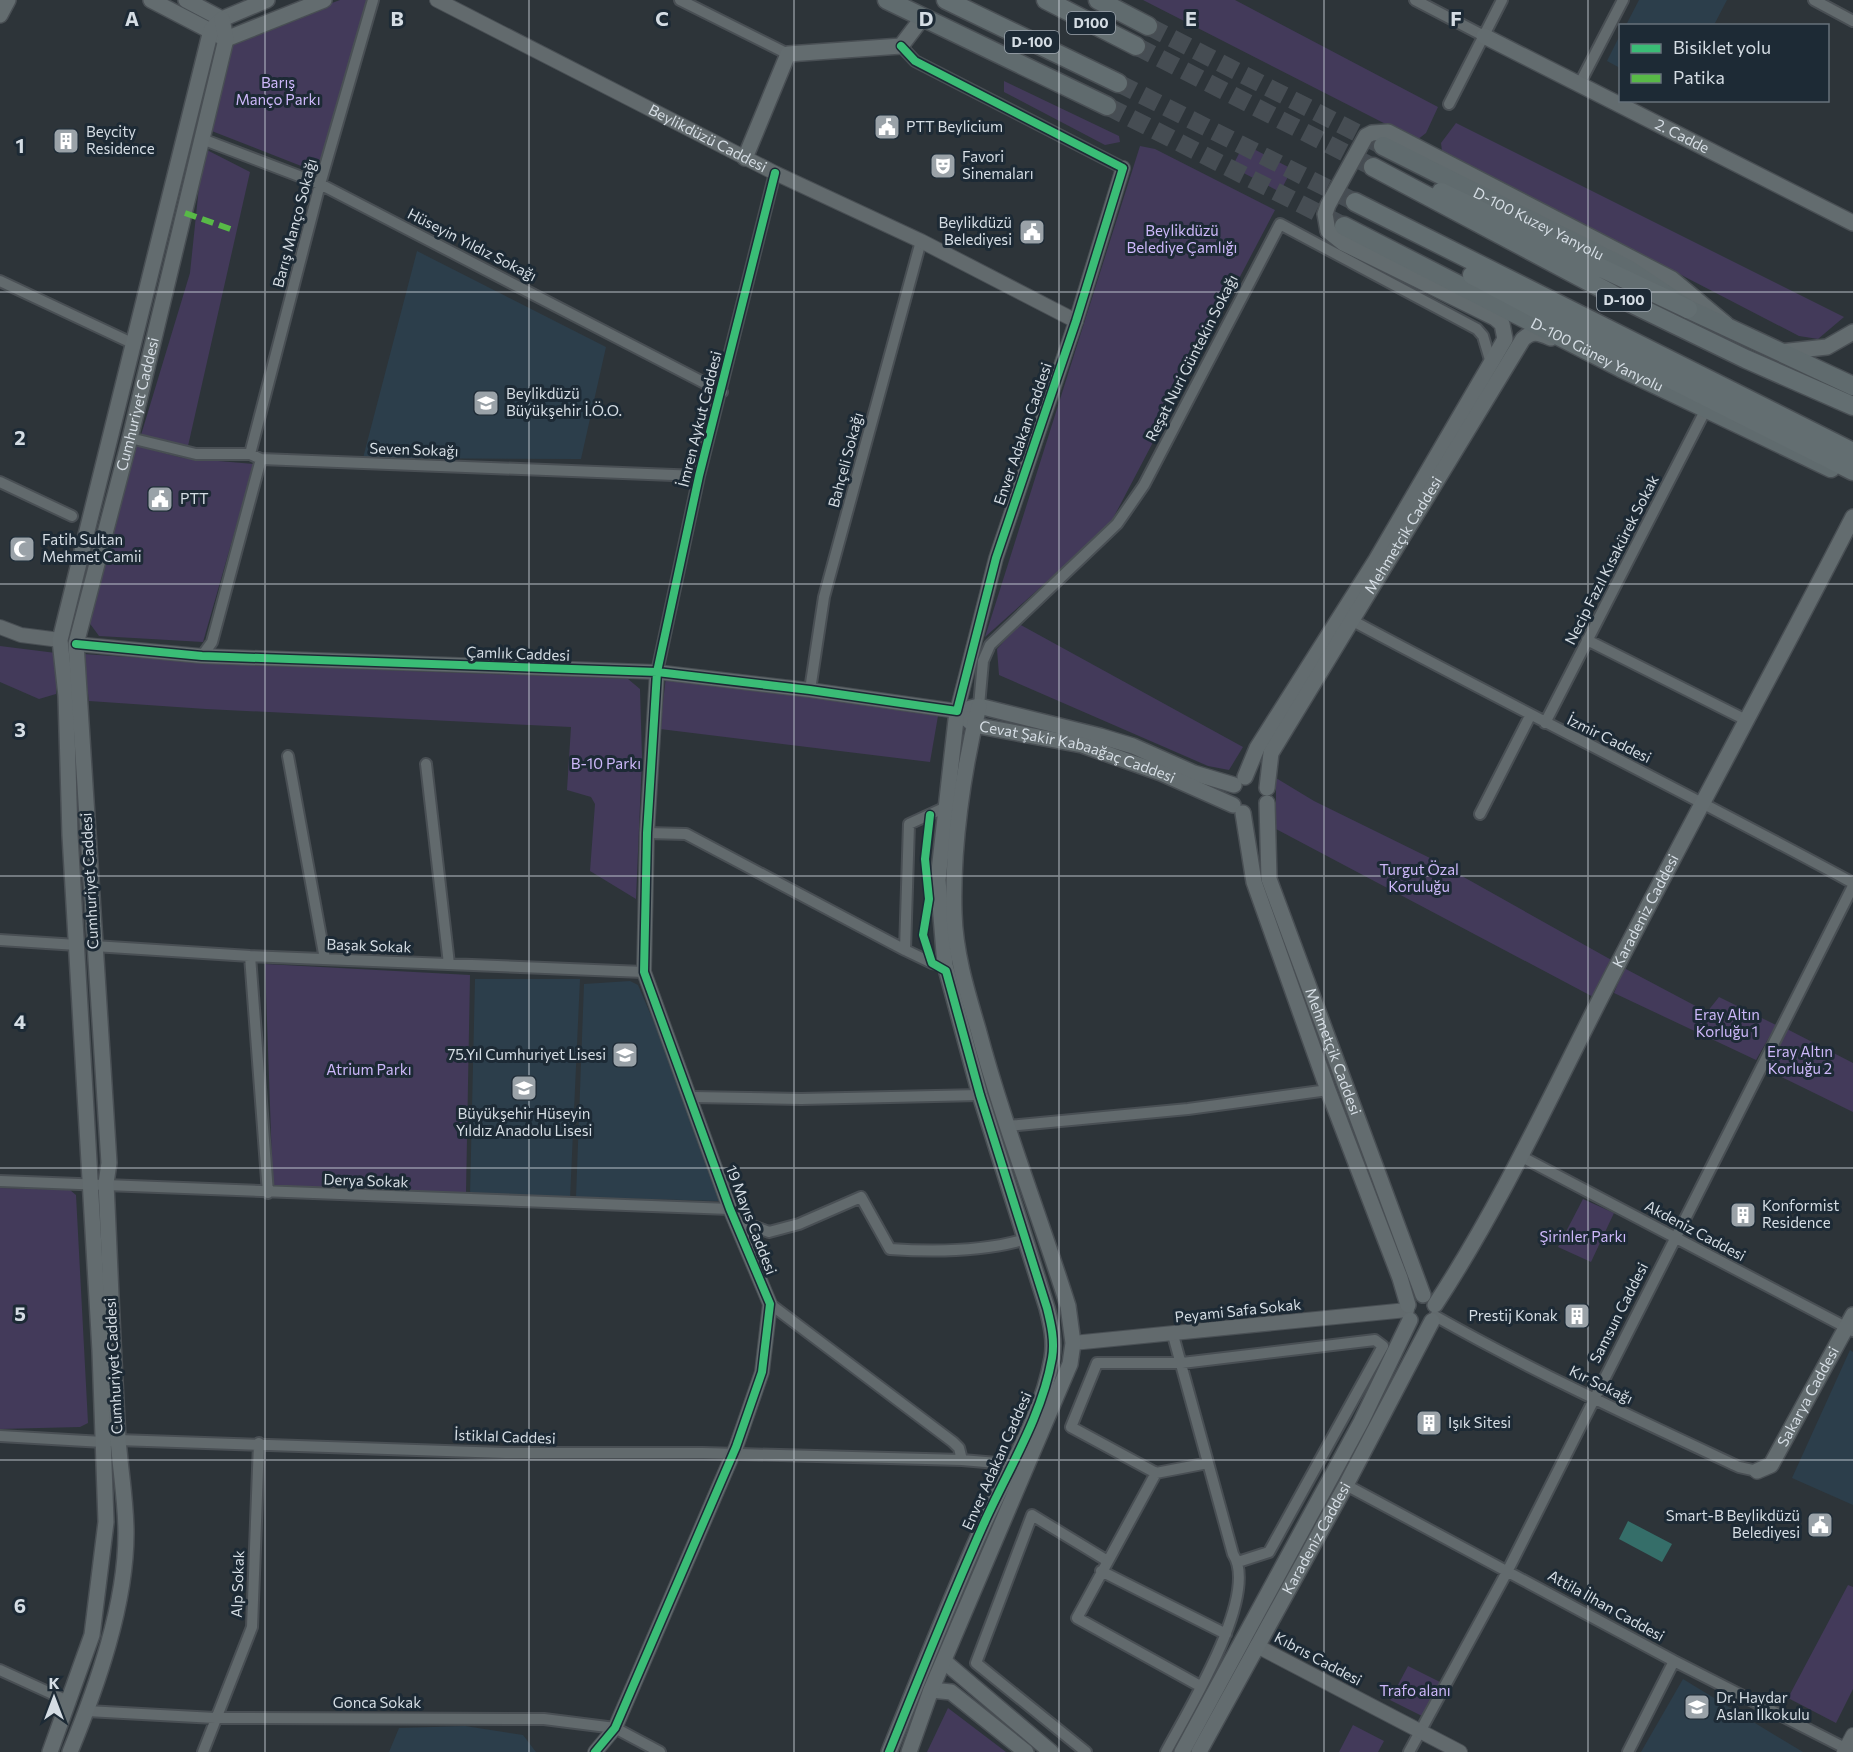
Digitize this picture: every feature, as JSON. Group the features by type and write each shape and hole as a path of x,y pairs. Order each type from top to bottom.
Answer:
{"highway":[{"name":"D-100","path":"946,0 1118,83"},
{"name":"D100","path":"1046,0 1136,46"},
{"name":"D-100","path":"1374,167 1612,294 1746,359 1853,406"},
{"path":"1401,182 1431,188 1449,195 1688,309"},
{"name":"D-100","path":"1355,202 1853,452"},
{"path":"1440,245 1452,260 1481,280 1853,471"}],"main road":[{"path":"0,15 8,0"},
{"path":"151,0 226,39 324,0"},
{"path":"186,0 222,19"},
{"path":"211,30 222,19 267,0"},
{"path":"887,0 1107,106"},
{"path":"1098,0 1148,26"},
{"path":"745,158 788,54 901,46 923,17"},
{"name":"Cumhuriyet Caddesi","path":"98,1184 109,1163 76,644 130,438 226,39 222,19"},
{"name":"Cumhuriyet Caddesi","path":"50,1752 70,1702 92,1635 103,1558 110,1441 98,1184 77,945 66,696 60,640 211,30"},
{"name":"2. Cadde","path":"1484,36 1853,223"},
{"path":"1494,357 1505,339 1505,330 1495,318 1343,243 1328,231 1325,214 1328,205 1362,142 1372,133 1388,132 1663,274 1713,312 1735,333 1853,386"},
{"path":"185,133 202,139"},
{"name":"D-100 Kuzey Yanyolu","path":"1383,146 1628,269 1688,309 1735,333"},
{"name":"D-100 Güney Yanyolu","path":"1344,225 1577,347 1811,460 1853,476"},
{"name":"Mehmetçik Caddesi","path":"1239,781 1257,748 1348,618 1523,339 1530,333 1539,332 1569,346 1577,347"},
{"path":"1778,352 1827,347 1853,332"},
{"path":"134,344 150,352"},
{"name":"Mehmetçik Caddesi","path":"1431,1309 1269,879 1267,796 1271,753 1494,357"},
{"name":"Karadeniz Caddesi","path":"1199,1752 1346,1485 1431,1309 1522,1157 1615,968 1748,721 1853,517"},
{"path":"60,640 76,644"},
{"name":"Cevat Şakir Kabaağaç Caddesi","path":"957,711 979,706 1100,736 1133,746 1194,773 1239,781"},
{"name":"Enver Adakan Caddesi","path":"909,1752 931,1690 945,1662 1071,1364 1073,1343 1068,1306 1008,1126 965,982 954,915 956,846 974,725 979,706"},
{"name":"Cevat Şakir Kabaağaç Caddesi","path":"957,711 974,725 1082,745 1161,773 1238,809"},
{"name":"Enver Adakan Caddesi","path":"889,1752 967,1563 1008,1470 1018,1453 1045,1388 1053,1344 1047,1308 980,1095 945,965 938,890 957,711"},
{"path":"1256,777 1267,796 1256,813 1238,809 1230,795 1239,781 1256,777"},
{"name":"Mehmetçik Caddesi","path":"1238,809 1254,882 1328,1090 1400,1278 1408,1312"},
{"path":"77,945 94,946"},
{"path":"1414,1298 1431,1309 1419,1325 1408,1312 1414,1298"},
{"name":"Karadeniz Caddesi","path":"1182,1752 1361,1422 1408,1312"},
{"name":"Sakarya Caddesi","path":"1757,1471 1771,1465 1851,1325"},
{"path":"1053,1344 1073,1343"},
{"name":"Cumhuriyet Caddesi","path":"70,1752 87,1710 107,1647 119,1591 126,1533 110,1441"},
{"path":"945,1662 1051,1752"},
{"path":"931,1690 951,1692 1026,1752"},
{"path":"70,1702 87,1710"}],"street":[{"name":"Barış Manço Sokağı","path":"250,454 320,183 373,0"},
{"name":"Beylikdüzü Caddesi","path":"437,0 745,158 921,242 1076,321"},
{"path":"681,0 788,54"},
{"name":"2. Cadde","path":"1416,0 1484,36"},
{"path":"1449,104 1502,0"},
{"path":"1580,83 1623,0"},
{"path":"1814,0 1853,21"},
{"path":"901,46 915,61 1123,168"},
{"name":"Hüseyin Yıldız Sokağı","path":"202,139 320,183 722,392"},
{"name":"Enver Adakan Caddesi","path":"957,711 996,558 1076,321 1123,168"},
{"name":"İmren Aykut Caddesi","path":"657,672 699,476 722,392 775,173"},
{"name":"Reşat Nuri Güntekin Sokağı","path":"979,706 983,661 990,645 1117,524 1144,485 1280,224 1477,328 1494,357"},
{"name":"Bahçeli Sokağı","path":"810,690 824,597 921,242"},
{"path":"0,281 134,344"},
{"name":"Necip Fazıl Kısakürek Sokak","path":"1545,723 1706,409"},
{"name":"Seven Sokağı","path":"130,438 196,454 250,454 261,459 699,476"},
{"path":"202,656 212,642 261,459"},
{"path":"0,483 72,516"},
{"name":"İzmir Caddesi","path":"1348,618 1530,716 1703,801 1853,884"},
{"path":"0,627 21,635 60,640"},
{"path":"1587,640 1748,721"},
{"name":"Çamlık Caddesi","path":"76,644 202,656 657,672 810,690 957,711"},
{"name":"19 Mayıs Caddesi","path":"595,1752 615,1728 733,1454 762,1372 770,1304 732,1214 692,1097 644,972 647,833 657,672"},
{"path":"1480,814 1530,716"},
{"path":"288,756 325,959"},
{"path":"426,764 449,964"},
{"path":"905,950 909,824 946,807"},
{"path":"647,833 686,834 905,950 932,963 945,965"},
{"name":"Samsun Caddesi","path":"1409,1752 1508,1570 1592,1398 1853,884"},
{"path":"0,940 77,945"},
{"name":"Başak Sokak","path":"94,946 250,956 644,972"},
{"path":"250,956 268,1192"},
{"path":"1008,1126 1188,1109 1328,1090"},
{"path":"692,1097 801,1099 980,1095"},
{"name":"Akdeniz Caddesi","path":"1522,1157 1674,1238 1851,1325"},
{"name":"Derya Sokak","path":"0,1181 732,1214 769,1232 799,1224 861,1197 890,1250 931,1251 1011,1243 1026,1239"},
{"path":"770,1304 953,1442 962,1460"},
{"name":"Kır Sokağı","path":"1431,1309 1498,1352 1739,1467 1757,1471"},
{"name":"Peyami Safa Sokak","path":"1073,1343 1408,1312"},
{"path":"1166,1752 1226,1635 1239,1595 1238,1562 1233,1554 1173,1335"},
{"path":"1208,1463 1156,1473 1071,1427 1097,1363 1182,1364 1375,1340 1383,1346 1269,1552 1238,1562"},
{"name":"İstiklal Caddesi","path":"0,1436 505,1453 733,1454 962,1460 998,1463 1008,1470"},
{"name":"Alp Sokak","path":"203,1752 252,1627 259,1443"},
{"path":"1156,1473 1106,1560 1077,1618 1200,1686"},
{"name":"Attila İlhan Caddesi","path":"1346,1485 1848,1751"},
{"path":"1086,1752 976,1663 1032,1515 1106,1560"},
{"path":"1101,1571 1226,1635"},
{"name":"Kıbrıs Caddesi","path":"1257,1646 1460,1752"},
{"path":"1628,1752 1674,1660"},
{"path":"0,1670 70,1702"},
{"name":"Gonca Sokak","path":"87,1710 215,1718 544,1719 615,1728 660,1752"},
{"path":"1848,1751 1853,1735"}],"shaded area":[{"path":"1639,0 1727,0 1715,24 1627,24"},
{"path":"1619,37 1619,67 1607,61"},
{"name":"Beylikdüzü Büyükşehir İ.Ö.O.","path":"417,251 606,347 581,459 363,458"},
{"name":"Büyükşehir Hüseyin Yıldız Anadolu Lisesi","path":"475,979 580,979 570,1199 470,1196"},
{"name":"75.Yıl Cumhuriyet Lisesi","path":"630,981 638,985 698,1125 719,1201 576,1197 584,984"},
{"path":"1850,1350 1853,1352 1853,1505 1792,1478"},
{"path":"1628,1521 1672,1544 1662,1562 1619,1539"},
{"name":"Dr. Haydar Aslan İlkokulu","path":"1683,1679 1773,1734 1803,1752 1641,1752"},
{"path":"465,1726 523,1735 536,1752 389,1752 399,1728"}],"green space":[{"name":"Barış Manço Parkı","path":"340,0 367,0 319,173 204,128 229,41"},
{"path":"1143,0 1235,0 1438,107 1426,133 1417,140"},
{"path":"1004,81 1119,136 1120,142 1105,145 1004,92"},
{"path":"1456,123 1844,317 1818,339 1799,336 1442,151 1441,143"},
{"path":"1244,144 1292,169 1280,192 1232,167"},
{"name":"Beylikdüzü Belediye Çamlığı","path":"1140,146 1155,149 1275,210 1109,526 985,637"},
{"path":"203,148 250,172 188,446 141,435 190,273"},
{"path":"133,445 183,458 254,464 203,642 99,636 88,621"},
{"path":"1019,624 1243,747 1229,770 1208,766 999,675 997,649"},
{"path":"0,646 56,653 56,694 39,699 0,682"},
{"name":"B-10 Parkı","path":"83,654 248,665 628,679 640,689 642,758 636,899 590,871 595,804 591,797 567,790 571,727 89,701"},
{"path":"666,676 938,716 930,762 660,729"},
{"name":"Turgut Özal Koruluğu","path":"1276,778 1314,801 1428,857 1615,962 1597,999 1276,829"},
{"name":"Atrium Parkı","path":"265,964 470,975 466,1193 273,1191"},
{"name":"Eray Altın Korluğu 1","path":"1624,968 1707,1012 1719,997 1776,1025 1756,1060 1614,993"},
{"name":"Eray Altın Korluğu 2","path":"1785,1028 1853,1063 1853,1112 1765,1069"},
{"path":"0,1188 70,1190 76,1195 88,1423 80,1427 0,1429"},
{"name":"Şirinler Parkı","path":"1583,1199 1614,1213 1591,1262 1558,1247"},
{"path":"1848,1585 1853,1587 1853,1689 1836,1723 1788,1698"},
{"name":"Trafo alanı","path":"1408,1666 1440,1682 1422,1716 1390,1700"},
{"path":"948,1708 1006,1752 927,1752"},
{"path":"1353,1725 1384,1741 1378,1752 1339,1752"}],"tunnel":[{"path":"1148,26 1379,144"},
{"path":"1136,46 1373,167"},
{"path":"1118,83 1355,202"},
{"path":"1107,106 1344,226"}],"marked path":[{"path":"185,213 233,230"}],"cycle path":[{"path":"76,644 202,656 657,672 810,690 957,711 996,558 1076,321 1123,168 915,61 901,46"},
{"path":"595,1752 615,1728 736,1447 762,1372 770,1304 730,1209 644,972 647,833 657,672 699,476 775,173"},
{"path":"889,1752 972,1550 1033,1421 1041,1400 1053,1352 1047,1308 980,1095 946,971 932,963 923,935 929,899 925,859 930,815"}],"place":[{"name":"PTT Beylicium","path":"887,127"},
{"name":"Beycity Residence","path":"66,141"},
{"name":"Favori Sinemaları","path":"943,166"},
{"name":"Beylikdüzü Belediyesi","path":"1032,232"},
{"name":"Beylikdüzü Büyükşehir İ.Ö.O.","path":"486,403"},
{"name":"PTT","path":"160,499"},
{"name":"Fatih Sultan Mehmet Camii","path":"22,549"},
{"name":"75.Yıl Cumhuriyet Lisesi","path":"625,1055"},
{"name":"Büyükşehir Hüseyin Yıldız Anadolu Lisesi","path":"524,1088"},
{"name":"Konformist Residence","path":"1743,1215"},
{"name":"Prestij Konak","path":"1577,1316"},
{"name":"Işık Sitesi","path":"1429,1423"},
{"name":"Smart-B Beylikdüzü Belediyesi","path":"1820,1525"},
{"name":"Dr. Haydar Aslan İlkokulu","path":"1697,1707"}]}
